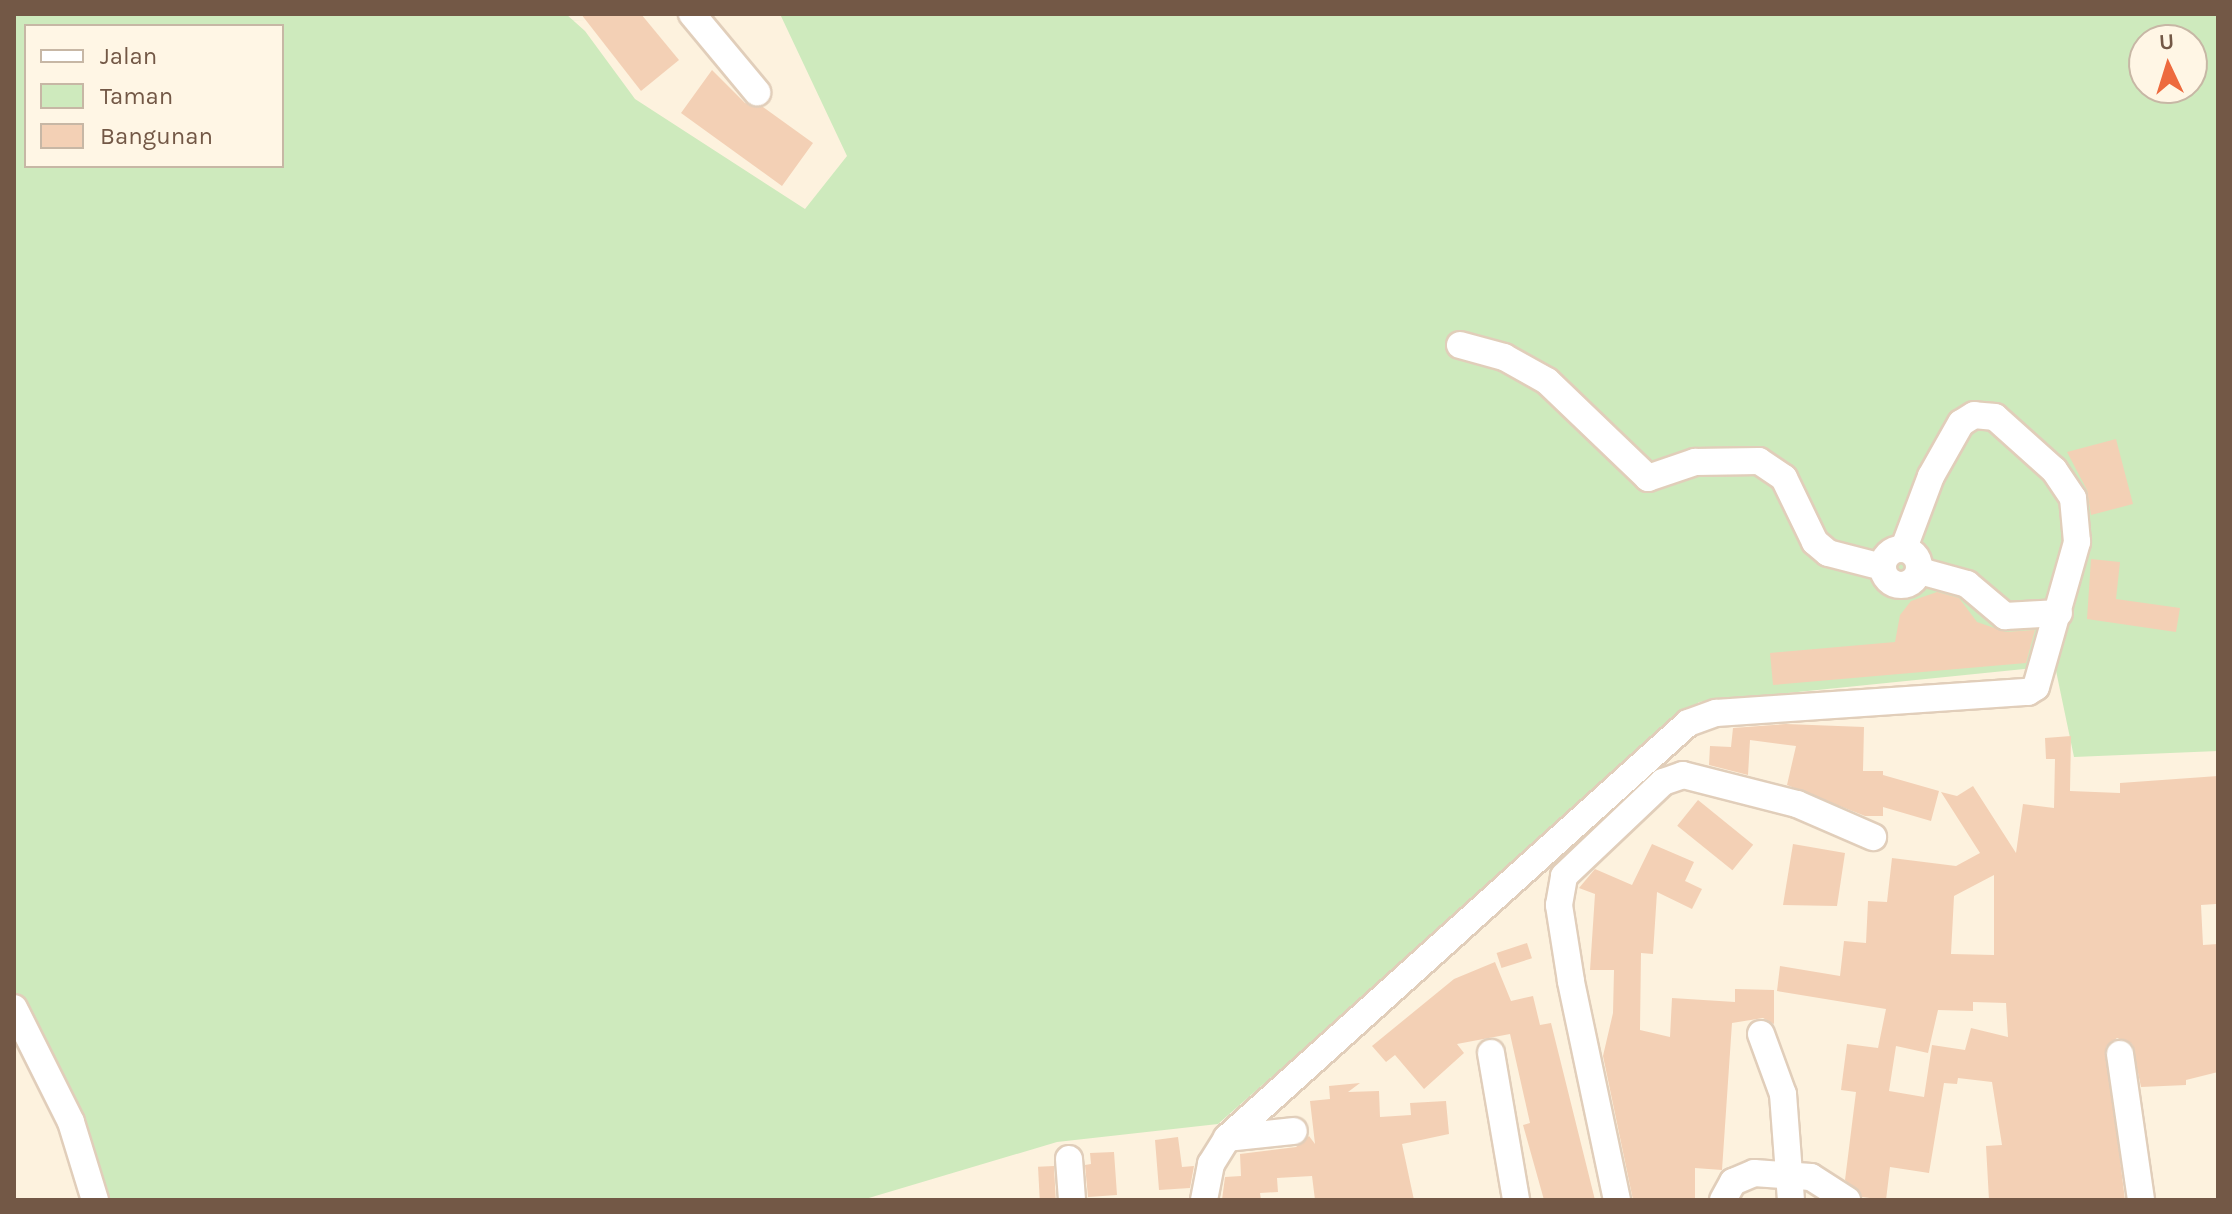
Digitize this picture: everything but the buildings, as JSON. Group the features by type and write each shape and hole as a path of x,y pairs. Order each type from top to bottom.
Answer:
{"street":[{"path":"692,14 757,92"},
{"path":"1460,345 1504,357 1547,381 1648,478 1695,462 1759,461 1784,478 1815,542 1828,553 1882,567 1895,585 1910,583 1920,571 1919,561 1904,548"},
{"path":"1204,1200 1211,1164 1227,1138 1688,723 1716,713 2028,692 2039,680 2077,542 2073,498 2054,470 1995,417 1974,415 1961,423 1931,476 1904,548"},
{"path":"1882,567 1889,553 1904,548"},
{"path":"1920,571 1967,584 2005,616 2059,613"},
{"path":"1617,1200 1571,981 1559,905 1564,876 1663,782 1683,775 1797,804 1873,837"},
{"path":"14,1008 71,1122 95,1200"},
{"path":"1761,1034 1780,1076 1792,1188"},
{"path":"1491,1053 1516,1200"},
{"path":"2120,1054 2141,1200"},
{"path":"1227,1138 1294,1131"},
{"path":"1069,1159 1072,1200"},
{"path":"1723,1200 1741,1176 1792,1188 1821,1180 1847,1200"}],"green space":[{"path":"14,14 566,14 585,31 635,99 805,209 847,156 780,14 2218,14 2218,751 2074,757 2055,666 1699,702 1218,1124 1057,1142 862,1200 83,1200 14,998"}]}
